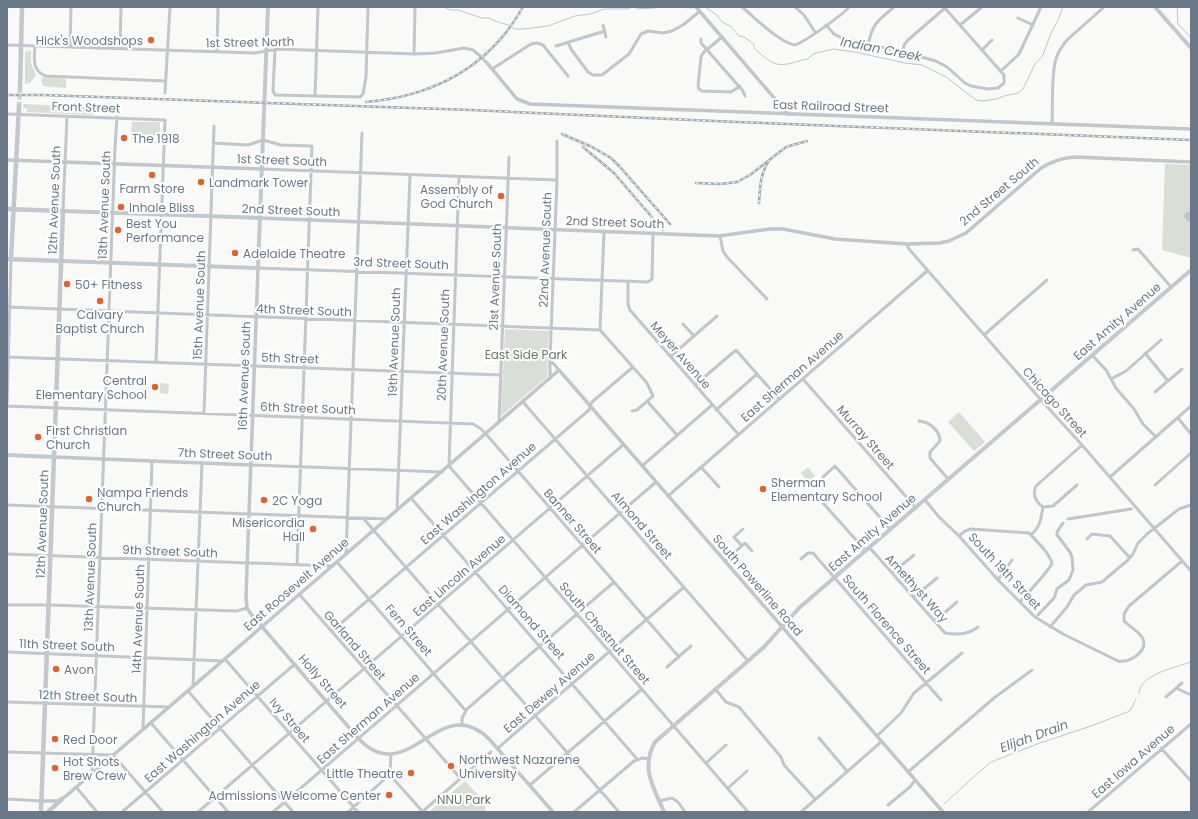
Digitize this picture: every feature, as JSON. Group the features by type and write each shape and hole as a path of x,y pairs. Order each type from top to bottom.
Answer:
{"main road":[{"path":"20,88 22,7"},
{"name":"16th Avenue South","path":"258,268 268,7"},
{"path":"1155,7 1191,48"},
{"path":"9,259 14,210 19,106"},
{"name":"2nd Street South","path":"7,209 260,218"},
{"name":"12th Avenue South","path":"41,812 63,211"},
{"name":"3rd Street South","path":"9,259 258,268"},
{"name":"East Amity Avenue","path":"648,759 655,742 764,647 799,608 1191,270"},
{"name":"7th Street South","path":"7,455 54,457"},
{"path":"648,759 647,766 650,779 664,812"},
{"path":"48,812 62,799"}],"street":[{"path":"70,47 71,7"},
{"path":"120,49 121,7"},
{"path":"165,94 170,7"},
{"path":"217,52 218,7"},
{"path":"315,96 318,7"},
{"path":"275,50 273,94 360,97 363,94 366,77 368,7"},
{"path":"414,7 414,54"},
{"path":"696,7 788,114"},
{"path":"742,7 777,36 792,44 798,44 849,7"},
{"path":"796,7 804,15 816,32"},
{"path":"868,45 874,25 894,7"},
{"path":"826,25 831,32 840,38 936,60 971,86 988,89 998,88 1003,85 1005,80 1004,75 945,7 908,40 904,45 903,52"},
{"path":"960,25 982,7"},
{"path":"1000,71 1019,54 1041,7"},
{"path":"1052,124 1054,69 1056,58 1067,40 1104,7"},
{"path":"568,42 571,49 588,72 596,76 604,74 627,56 641,34 648,31 663,33 672,31 683,25 700,11"},
{"path":"1018,18 1033,25"},
{"path":"603,25 606,37"},
{"path":"556,46 605,31"},
{"path":"722,37 701,56 699,89 702,91 731,92 740,86"},
{"path":"701,39 701,43 740,86 745,96"},
{"path":"982,50 992,40"},
{"path":"492,69 531,44 537,43 545,47 568,76"},
{"name":"1st Street North","path":"7,45 255,53 278,49 414,54 436,53 464,48 473,50 480,54 487,64"},
{"path":"35,46 35,67 46,76 165,81"},
{"name":"East Railroad Street","path":"487,64 517,99 530,104 1191,129"},
{"name":"Front Street","path":"7,114 165,120 164,166"},
{"name":"12th Avenue South","path":"63,211 67,116"},
{"name":"13th Avenue South","path":"92,774 110,263 117,118"},
{"name":"15th Avenue South","path":"204,413 214,126"},
{"path":"346,554 362,133"},
{"path":"213,143 248,144 263,140 281,145 312,146 297,565"},
{"name":"22nd Avenue South","path":"550,378 557,141"},
{"name":"21st Avenue South","path":"499,422 509,157"},
{"name":"2nd Street South","path":"260,218 720,236 770,229 783,229 835,239 907,244 940,243 957,238 974,226 1046,164 1057,159 1075,157 1191,162"},
{"name":"1st Street South","path":"7,160 557,180"},
{"path":"156,362 164,166"},
{"name":"19th Avenue South","path":"397,510 410,175"},
{"name":"20th Avenue South","path":"448,466 459,177"},
{"path":"604,232 600,330 647,383 653,396 637,410 632,411"},
{"name":"3rd Street South","path":"258,268 553,279 651,281 653,233"},
{"path":"720,236 723,251 727,257 767,299"},
{"name":"Chicago Street","path":"907,244 909,249 984,336 1082,445 1191,571"},
{"path":"1133,250 1138,249 1171,287"},
{"path":"7,407 9,259"},
{"name":"16th Avenue South","path":"247,608 247,563 258,268"},
{"name":"East Sherman Avenue","path":"668,496 928,270"},
{"path":"984,336 1047,280"},
{"name":"Meyer Avenue","path":"628,281 627,298 629,308 738,434"},
{"name":"4th Street South","path":"9,308 600,330"},
{"path":"671,356 717,316"},
{"path":"683,324 694,336"},
{"path":"1111,379 1126,371 1161,340"},
{"path":"695,385 736,350 779,399"},
{"path":"1145,353 1168,381"},
{"path":"1092,355 1106,370 1116,388 1156,437"},
{"name":"5th Street","path":"8,357 501,375"},
{"path":"550,360 559,370"},
{"name":"East Washington Avenue","path":"332,632 589,410 592,402 632,367"},
{"path":"1155,392 1182,369"},
{"name":"East Roosevelt Avenue","path":"62,799 559,370"},
{"name":"South Powerline Road","path":"559,370 943,812"},
{"path":"716,410 757,374"},
{"name":"Murray Street","path":"803,379 916,508"},
{"path":"647,401 677,435"},
{"name":"Almond Street","path":"523,402 748,661"},
{"path":"642,466 712,405"},
{"path":"1110,477 1191,406"},
{"name":"6th Street South","path":"7,407 450,422 473,424 486,434"},
{"path":"1178,418 1191,434"},
{"path":"919,421 930,424 940,437 940,441 930,452 930,458 948,479"},
{"name":"Banner Street","path":"486,434 679,657"},
{"name":"East Lincoln Avenue","path":"198,812 623,445"},
{"path":"1031,535 1041,522 1043,507 1036,499 1034,489 1082,445"},
{"path":"1155,485 1191,453"},
{"name":"7th Street South","path":"54,457 152,462 251,464 442,472"},
{"name":"14th Avenue South","path":"143,729 152,462"},
{"path":"193,686 202,463"},
{"name":"South Chestnut Street","path":"448,466 748,812"},
{"path":"823,477 835,466 891,530"},
{"path":"701,467 719,487"},
{"name":"East Sherman Avenue","path":"273,812 656,482"},
{"path":"1043,507 1054,506 1077,485"},
{"name":"Diamond Street","path":"411,498 637,759"},
{"name":"South 19th Street","path":"925,500 998,580 1035,617 1050,627 1122,662 1130,660 1141,652 1143,645 1142,638 1124,621 1124,614 1130,606 1182,561"},
{"name":"Amethyst Way","path":"824,503 914,596 945,632 954,635 963,634 978,627"},
{"path":"7,505 387,519"},
{"path":"1050,627 1067,607 1074,595 1086,585 1102,582 1130,558 1138,543 1154,529 1179,509 1191,505"},
{"path":"364,518 618,812"},
{"path":"742,546 734,537 743,529"},
{"path":"959,536 965,530 970,529 1030,533 1052,561 1052,564 1020,602"},
{"path":"1087,539 1092,534 1110,536 1130,558"},
{"path":"725,561 745,543 752,551"},
{"name":"South Florence Street","path":"801,559 808,553 813,553 941,700"},
{"name":"9th Street South","path":"7,554 332,566"},
{"path":"892,574 914,555"},
{"path":"998,580 1012,560"},
{"name":"Fern Street","path":"337,562 466,711"},
{"path":"914,596 937,578"},
{"path":"462,724 462,718 466,711 614,582"},
{"name":"East Dewey Avenue","path":"498,748 684,587"},
{"name":"Garland Street","path":"299,594 460,779"},
{"path":"935,621 957,602"},
{"path":"7,605 237,611 247,608"},
{"name":"Holly Street","path":"247,608 358,738 370,749 378,753 391,754"},
{"path":"667,667 691,646"},
{"name":"11th Street South","path":"7,652 224,660"},
{"path":"877,736 901,714 914,693 962,653"},
{"name":"Ivy Street","path":"224,660 358,812"},
{"name":"East Washington Avenue","path":"122,812 295,664"},
{"path":"908,772 987,704 1032,670"},
{"path":"1166,697 1182,683"},
{"path":"1176,688 1191,695"},
{"path":"530,785 642,689"},
{"path":"716,690 726,702 739,708 781,757 784,765 815,799"},
{"path":"188,691 293,812"},
{"name":"12th Street South","path":"7,702 169,707"},
{"path":"150,723 228,812"},
{"path":"348,812 383,782 389,774 391,754 403,752 446,727 462,724 480,730 498,748 553,812"},
{"name":"East Iowa Avenue","path":"1088,812 1161,748 1191,724"},
{"path":"819,738 847,771"},
{"path":"801,812 882,742"},
{"path":"706,763 726,746"},
{"path":"1161,748 1191,781"},
{"path":"7,752 113,755 162,812"},
{"path":"389,774 423,812 491,752"},
{"path":"574,812 637,759 648,759"},
{"path":"728,788 748,771"},
{"path":"888,805 910,787 915,780"},
{"path":"76,787 97,812"},
{"path":"660,801 672,798 676,800 685,812"},
{"path":"7,800 54,802 62,799"}],"green space":[{"path":"29,50 31,51 31,63 36,75 30,83 25,84 25,52"},
{"path":"43,77 66,79 66,88 43,86 41,80"},
{"path":"23,104 120,110 120,113 93,112 92,115 27,112 27,108 24,108"},
{"path":"132,122 160,122 160,136 131,135"},
{"path":"1165,164 1191,165 1191,258 1162,250"},
{"name":"East Side Park","path":"505,329 549,331 547,377 501,416"},
{"path":"160,383 169,384 168,394 160,393"},
{"path":"959,412 985,442 974,451 948,422"},
{"path":"808,467 815,476 808,482 801,473"},
{"name":"NNU Park","path":"465,781 480,797 487,795 485,812 429,812"}],"shaded area":[{"path":"1187,212 1191,212 1191,223 1184,218 1184,215"}],"waterway":[{"name":"Indian Creek","path":"445,7 450,10 458,10 482,18 489,18 515,29 548,26 575,16 590,14 604,9 667,7"},
{"name":"Indian Creek","path":"678,7 692,8"},
{"name":"Indian Creek","path":"705,7 717,15 722,22 730,26 739,36 744,37 754,44 754,48 775,64 794,63 808,59 813,54 833,49 855,52 905,63 922,65 946,77 976,100 983,101 1018,93 1023,89 1035,64 1042,57 1063,7"},
{"name":"Indian Creek","path":"1177,7 1178,24 1191,38"},
{"path":"1068,519 1131,509"},
{"path":"1038,615 1054,598 1057,589 1069,580 1073,570 1070,552 1057,535 1057,532 1063,523"},
{"name":"Elijah Drain","path":"1139,693 1141,686 1152,676 1191,662"},
{"name":"Elijah Drain","path":"944,804 991,762 1130,711 1136,699"}],"tunnel":[{"path":"19,106 20,88"}],"railway":[{"path":"366,102 391,99 414,93 457,75 476,62 494,46 509,28 523,7"},
{"path":"7,95 471,110 1191,140"},
{"path":"562,134 592,147 611,158 670,224"},
{"path":"696,183 721,184 737,182 750,175 786,147 807,141"},
{"path":"583,147 614,173 663,230"},
{"path":"759,203 762,177 768,162"}],"place":[{"name":"Hick's Woodshops","path":"151,40"},
{"name":"The 1918","path":"124,138"},
{"name":"Farm Store","path":"152,175"},
{"name":"Landmark Tower","path":"201,182"},
{"name":"Assembly of God Church","path":"501,196"},
{"name":"Inhale Bliss","path":"121,207"},
{"name":"Best You Performance","path":"118,230"},
{"name":"Adelaide Theatre","path":"235,253"},
{"name":"50+ Fitness","path":"67,284"},
{"name":"Calvary Baptist Church","path":"100,301"},
{"name":"Central Elementary School","path":"155,387"},
{"name":"First Christian Church","path":"38,437"},
{"name":"Sherman Elementary School","path":"763,489"},
{"name":"Nampa Friends Church","path":"89,499"},
{"name":"2C Yoga","path":"264,500"},
{"name":"Misericordia Hall","path":"313,529"},
{"name":"Avon","path":"56,669"},
{"name":"Red Door","path":"55,739"},
{"name":"Northwest Nazarene University","path":"451,766"},
{"name":"Hot Shots Brew Crew","path":"55,768"},
{"name":"Little Theatre","path":"411,773"},
{"name":"Admissions Welcome Center","path":"389,795"}]}
